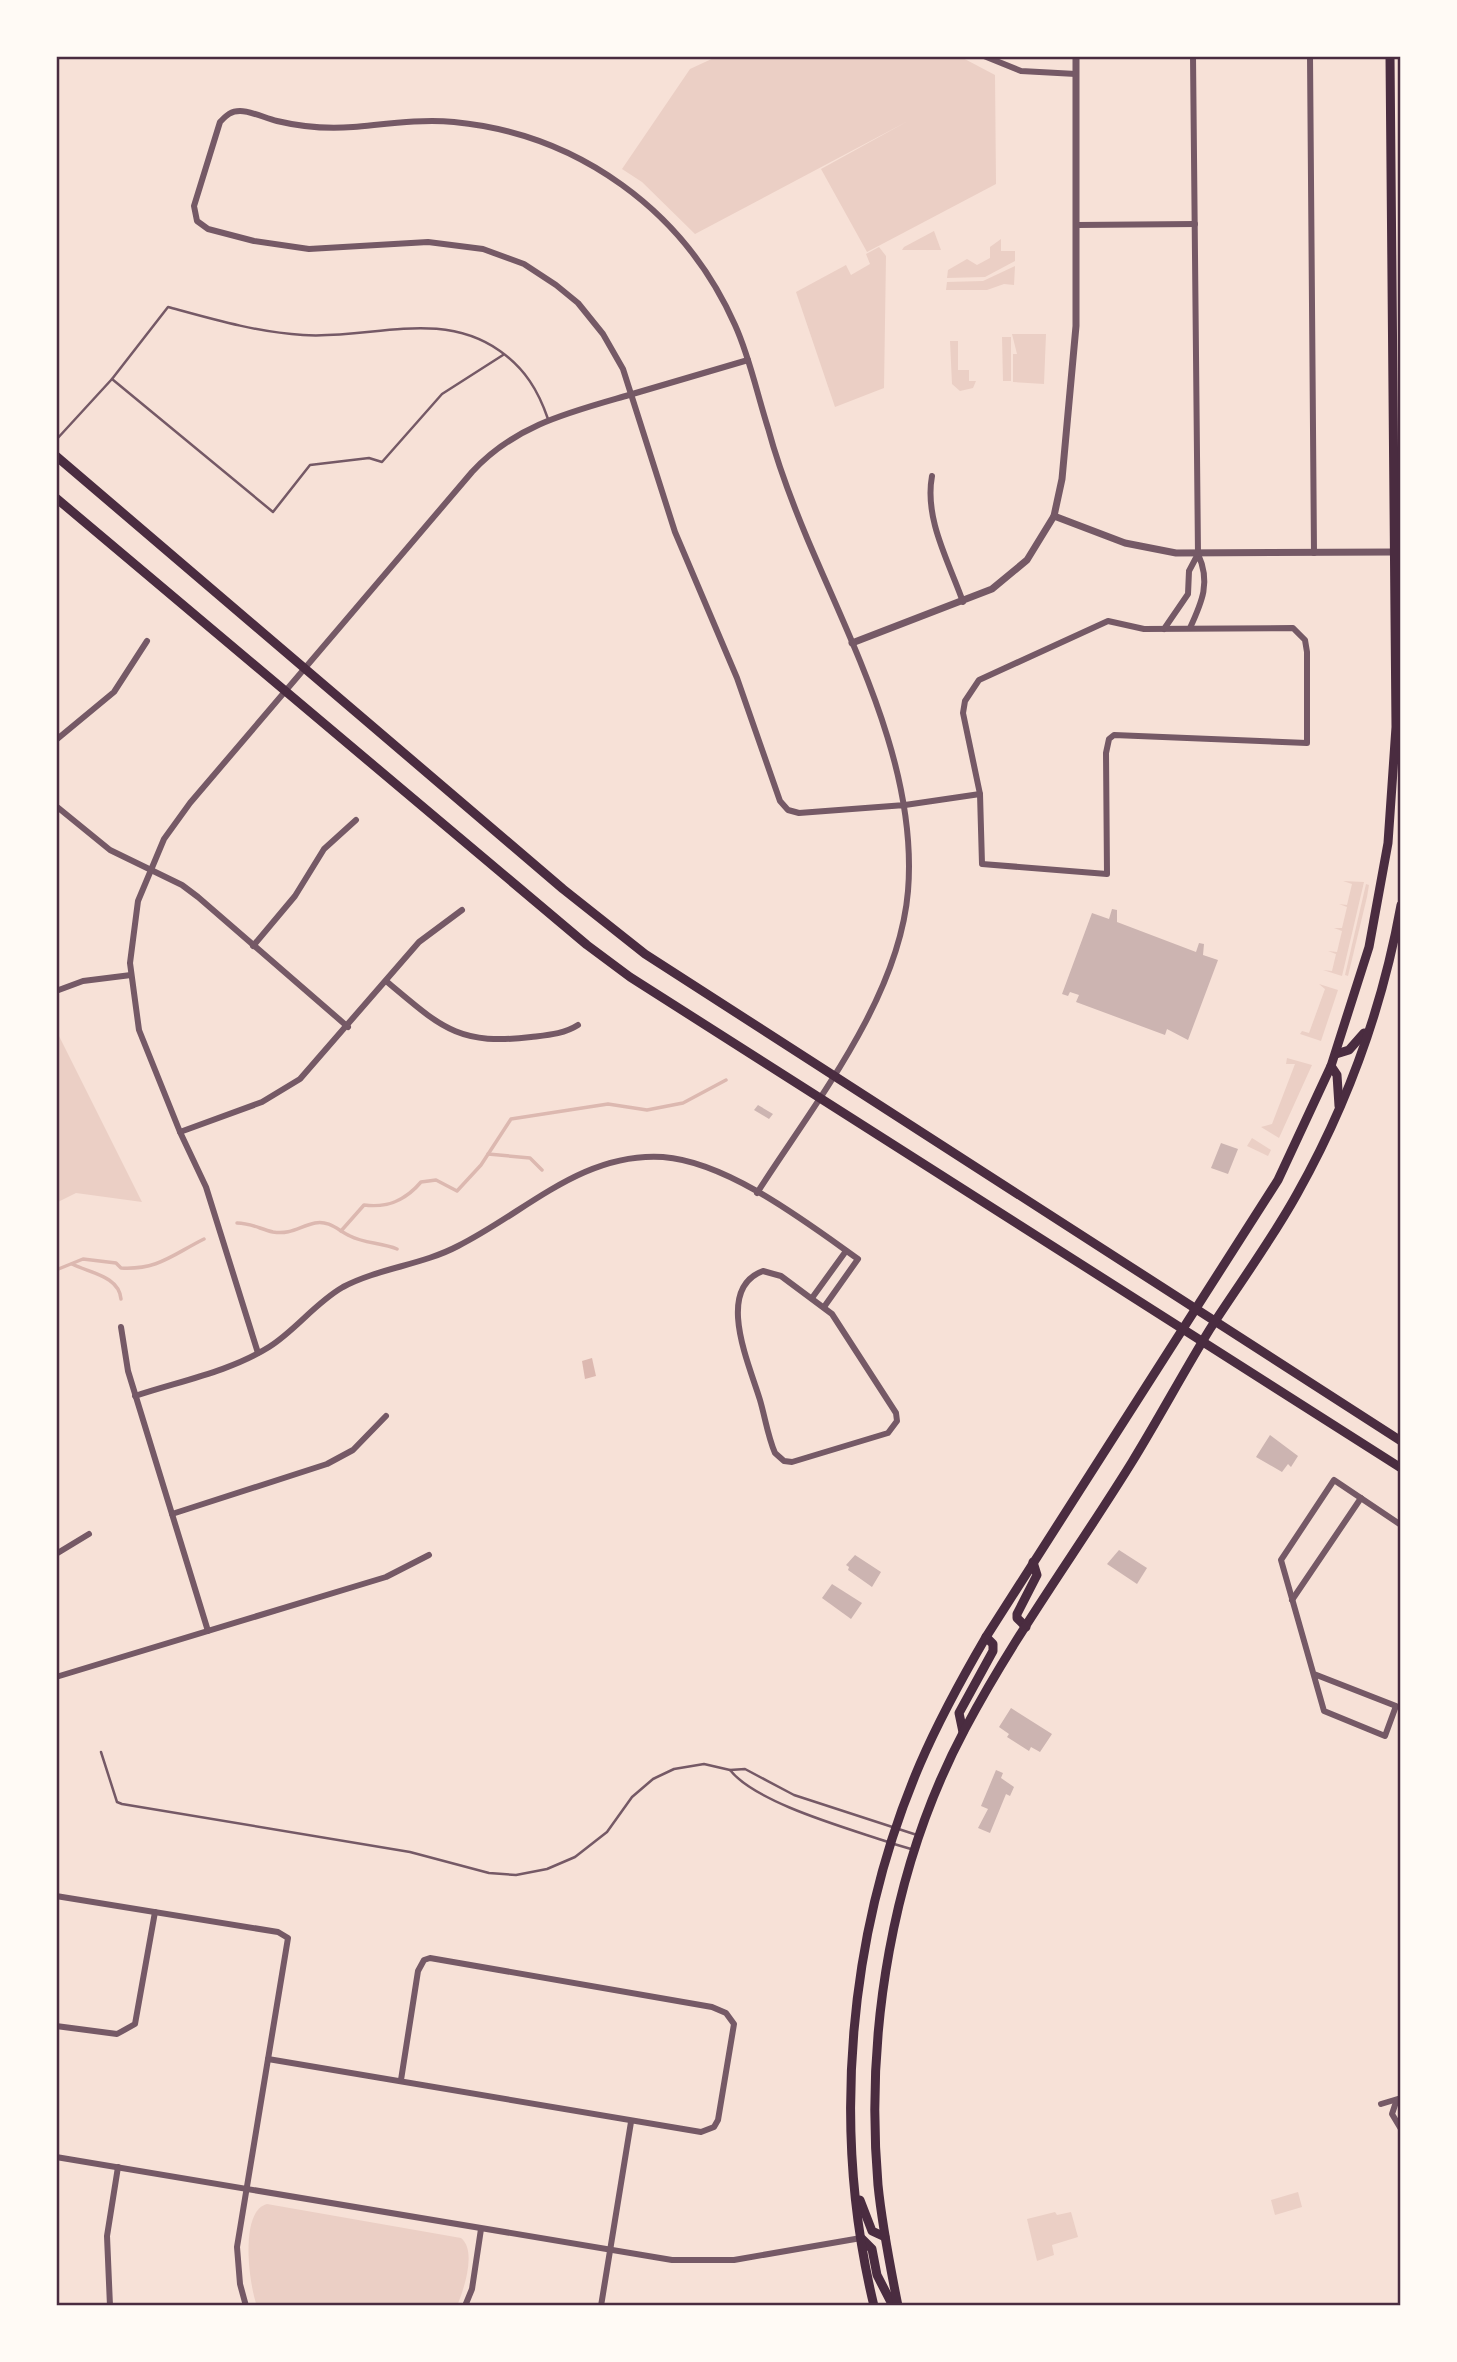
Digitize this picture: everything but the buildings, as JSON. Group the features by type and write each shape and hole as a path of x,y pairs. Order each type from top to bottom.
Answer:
{"main road":[{"path":"874,2306 855,2189 851,2129 855,2037 865,1950 892,1843 919,1765 942,1715 986,1637 1180,1328 1278,1180 1336,1054 1369,947 1390,830 1396,738 1398,552 1390,56"},
{"path":"56,456 605,924 688,983 1401,1441"},
{"path":"56,498 587,946 674,1007 1401,1468"},
{"path":"895,2306 885,2237 875,2128 878,2039 889,1955 920,1836 963,1732 1026,1627 1132,1461 1202,1342 1293,1200 1339,1108 1370,1027 1401,905"},
{"path":"1336,1054 1349,1050 1370,1027"},
{"path":"1331,1066 1337,1075 1339,1108"},
{"path":"1026,1627 1017,1618 1017,1614 1037,1575 1033,1562"},
{"path":"963,1732 959,1713 993,1651 993,1644 986,1637"},
{"path":"855,2189 872,2231 885,2237"},
{"path":"861,2238 872,2249 877,2276 895,2306"}],"street":[{"path":"984,56 1021,71 1076,74"},
{"path":"852,643 992,589 1015,572 1036,549 1054,516 1062,479 1073,360 1077,225 1076,56"},
{"path":"1190,628 1205,589 1204,567 1198,554 1194,56"},
{"path":"1310,56 1314,553"},
{"path":"757,1193 875,1003 898,942 908,891 909,847 905,805 890,747 852,643 788,491 748,360 736,326 716,286 693,252 666,222 631,190 558,147 519,134 482,126 425,121 320,128 284,123 243,111 230,113 220,122 194,206 197,221 208,229 280,246 334,249 428,242 458,244 501,255 540,274 578,303 603,334 632,394 683,555 733,669 780,801 788,810 799,813 905,805 980,794"},
{"path":"1077,225 1195,224"},
{"path":"258,1353 206,1187 145,1051 133,1005 131,939 138,901 149,870 178,819 485,458 518,434 548,419 748,360"},
{"path":"932,476 929,491 934,522 963,602"},
{"path":"1054,516 1140,547 1198,554 1398,552"},
{"path":"1164,629 1188,594 1189,571 1198,554"},
{"path":"1108,621 1144,629 1190,628 1293,628 1305,640 1307,743 1119,734 1110,738 1106,753 1107,874 982,864 980,794 963,713 965,701 979,680 1108,621"},
{"path":"56,740 114,692 147,641"},
{"path":"56,806 110,849 198,897 348,1027"},
{"path":"254,946 295,897 324,849 356,820"},
{"path":"180,1132 255,1105 287,1088 313,1067 419,942 462,910"},
{"path":"56,991 83,981 131,975"},
{"path":"386,981 442,1026 470,1038 513,1040 559,1034 578,1025"},
{"path":"135,1395 225,1368 258,1353 273,1345 312,1308 346,1286 459,1246 559,1184 607,1162 646,1157 690,1162 725,1173 859,1259 824,1307"},
{"path":"812,1298 846,1251"},
{"path":"763,1271 776,1273 812,1298 840,1325 861,1362 891,1403 897,1421 894,1429 880,1436 792,1462 783,1461 771,1445 741,1336 738,1307 749,1279 763,1271"},
{"path":"831,1272 843,1280"},
{"path":"121,1327 124,1358 208,1631"},
{"path":"172,1514 327,1464 353,1450 386,1416"},
{"path":"1314,1674 1396,1706 1385,1736 1324,1711 1281,1560 1334,1480 1401,1525"},
{"path":"1292,1600 1361,1498"},
{"path":"56,1554 89,1534"},
{"path":"56,1677 386,1577 429,1555"},
{"path":"56,1896 278,1932 288,1938 245,2189 237,2265 246,2306"},
{"path":"56,2026 108,2035 125,2032 135,2024 155,1912"},
{"path":"268,2059 701,2132 714,2127 719,2113 734,2030 726,2013 712,2007 430,1958 424,1960 418,1971 401,2080"},
{"path":"1381,2104 1398,2100"},
{"path":"1398,2100 1392,2114 1401,2129"},
{"path":"601,2306 631,2122"},
{"path":"56,2157 671,2260 712,2262 861,2238"},
{"path":"110,2306 107,2236 118,2167"},
{"path":"465,2306 471,2289 481,2229"}],"lane":[{"path":"56,440 112,379 168,307 230,324 303,335 331,336 426,327 456,330 477,338 521,368 533,385 548,419"},
{"path":"112,379 273,512 310,465 369,458 382,462 442,394 504,355"},
{"path":"102,1752 117,1802 122,1804 410,1852 501,1875 529,1874 575,1857 607,1832 645,1785 663,1773 696,1764 730,1770 745,1769 794,1795 920,1836"},
{"path":"730,1770 738,1781 821,1821 915,1851"}],"shaded area":[{"path":"718,56 959,56 995,75 996,184 867,252 821,169 908,121 695,234 642,182 622,169 690,69"},
{"path":"934,231 941,250 902,250 904,247"},
{"path":"1001,239 1001,251 1015,251 1015,261 985,277 947,278 948,270 967,259 977,265 990,258 990,247"},
{"path":"879,247 886,256 884,388 835,407 796,292 846,265 851,275 870,264 866,254"},
{"path":"1015,266 1014,285 1004,284 987,290 946,290 947,282 983,281"},
{"path":"1012,334 1046,334 1044,384 1013,382 1013,354 1017,354"},
{"path":"1002,337 1011,337 1011,381 1003,381"},
{"path":"950,341 958,341 958,370 969,370 969,381 976,381 973,388 960,391 952,384"},
{"path":"1343,881 1364,882 1342,976 1323,970 1332,971 1336,954 1328,951 1337,952 1342,931 1334,928 1342,928 1347,907 1339,904 1347,905 1352,884"},
{"path":"1366,884 1369,885 1367,897 1348,976 1345,975"},
{"path":"1319,984 1338,990 1321,1041 1300,1034 1302,1031 1309,1033 1325,989"},
{"path":"56,1030 142,1202 76,1193 56,1203"},
{"path":"1287,1058 1312,1065 1279,1138 1261,1127 1272,1124 1295,1064 1286,1064"},
{"path":"1252,1138 1271,1150 1268,1156 1247,1146"},
{"path":"592,1358 596,1376 585,1379 582,1361"},
{"path":"1298,2192 1302,2207 1275,2215 1271,2200"},
{"path":"267,2204 461,2238 466,2244 469,2261 457,2306 257,2306 249,2266 249,2234 252,2220 258,2210"},
{"path":"1055,2212 1057,2215 1071,2212 1078,2237 1052,2245 1054,2255 1037,2261 1027,2219"}],"waterway":[{"path":"341,1231 364,1205 395,1202 409,1194 421,1182 436,1180 457,1191 481,1165 511,1119 608,1104 647,1110 683,1103 726,1080"},
{"path":"488,1154 530,1158 542,1170"},
{"path":"237,1223 279,1233 320,1222 355,1238 397,1249"},
{"path":"56,1270 83,1259 116,1263 121,1268 145,1267 204,1239"},
{"path":"72,1264 109,1280 119,1291 121,1299"}]}
